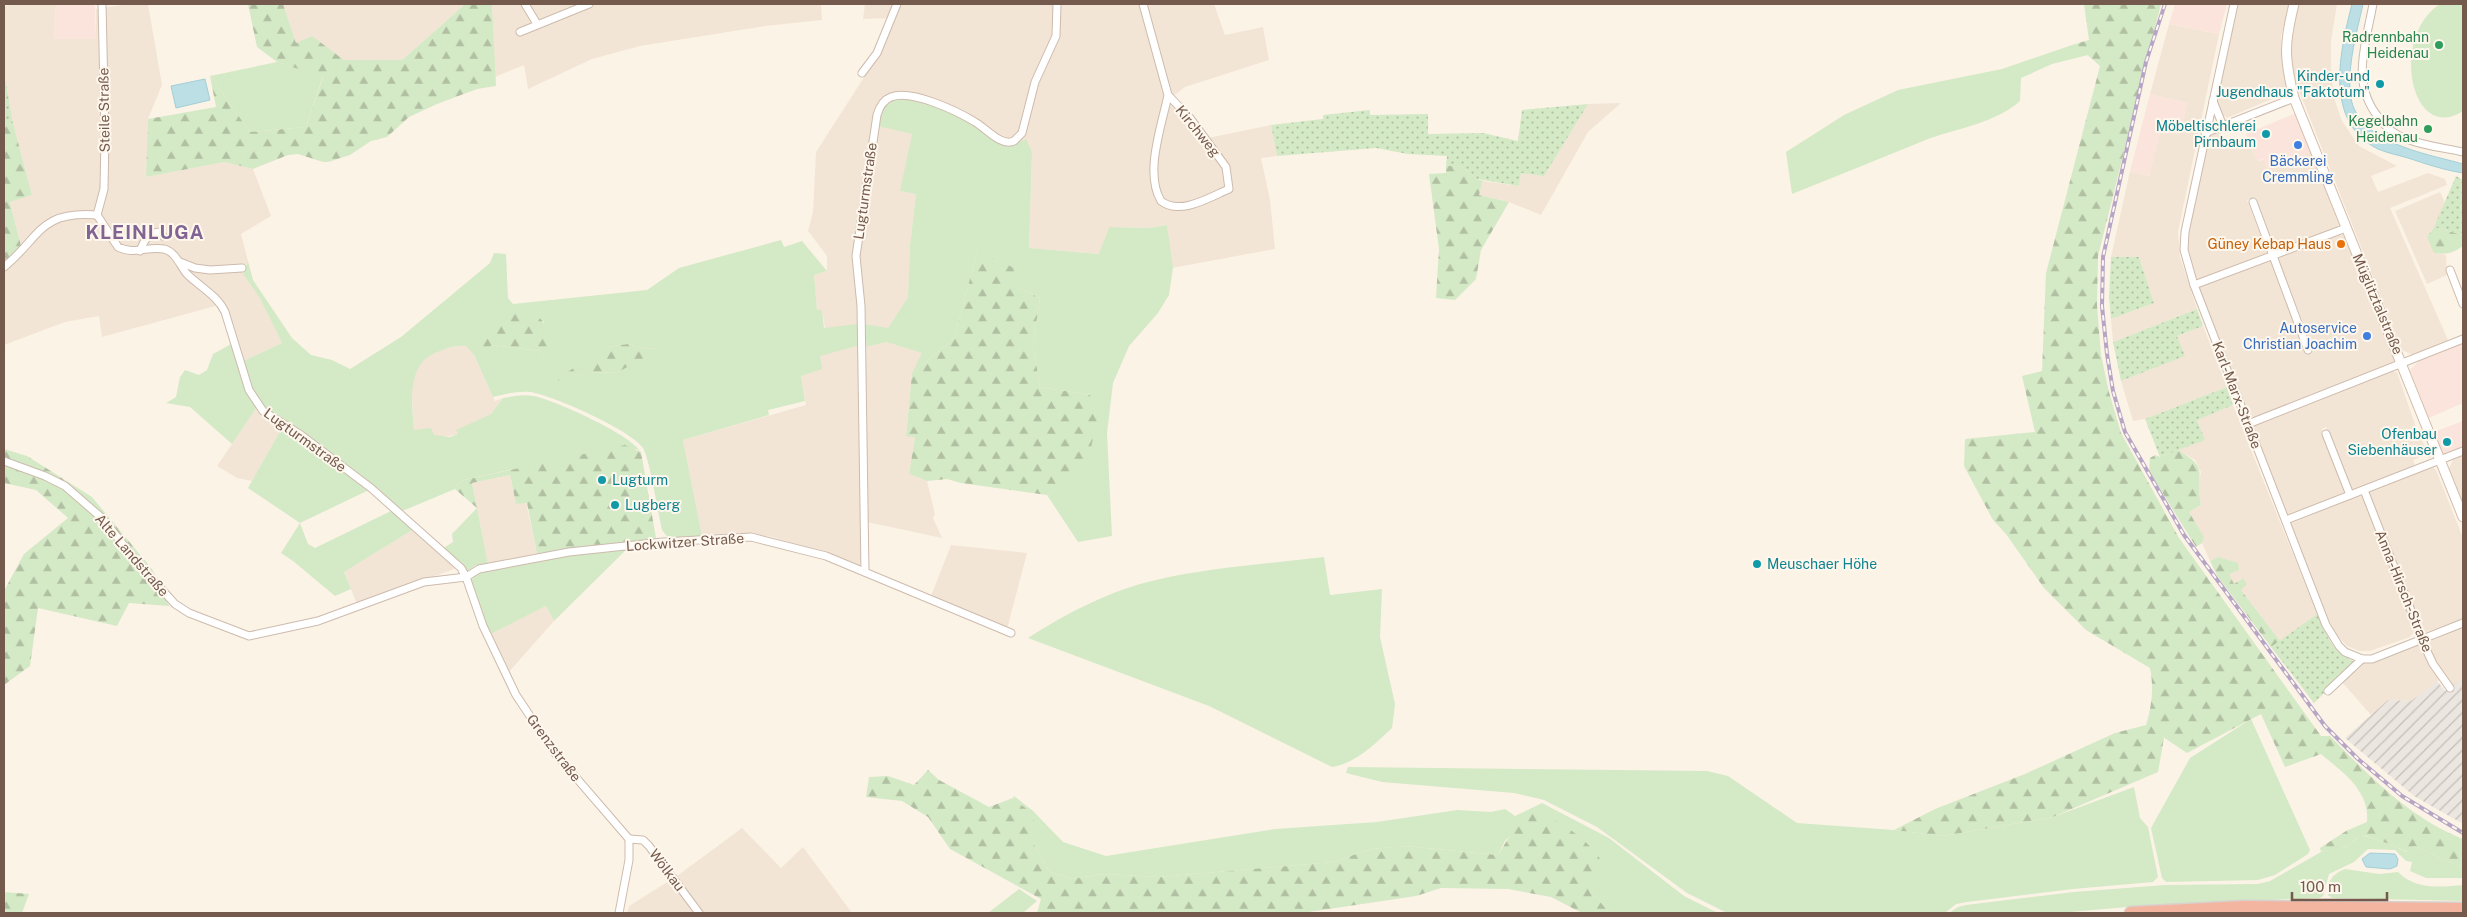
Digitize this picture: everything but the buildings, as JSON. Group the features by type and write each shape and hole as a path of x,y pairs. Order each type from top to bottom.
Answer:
{"highway":[{"path":"2131,913 2244,907 2463,908"}],"main road":[{"name":"Müglitztalstraße","path":"2294,4 2287,33 2285,54 2294,98 2403,363 2463,517"}],"street":[{"name":"Steile Straße","path":"97,215 104,190 105,135 102,4"},
{"path":"525,4 536,24"},
{"path":"520,32 589,4"},
{"path":"862,73 877,53 898,4"},
{"name":"Lugturmstraße","path":"865,572 861,306 856,256 876,115 882,104 890,98 914,98 965,116 1004,142 1010,143 1014,141 1022,133 1035,82 1054,42 1058,20 1058,4"},
{"name":"Kirchweg","path":"1143,4 1168,95 1154,170 1156,190 1161,201 1170,206 1182,207 1229,189 1226,167 1190,118 1168,95"},
{"name":"Karl-Marx-Straße","path":"2234,4 2185,232 2184,250 2194,286 2334,639 2345,652 2362,659"},
{"path":"2373,4 2361,76 2363,91 2372,109 2392,132 2407,139 2463,152"},
{"path":"2206,133 2294,98"},
{"path":"2213,100 2223,126"},
{"path":"2252,202 2308,350"},
{"path":"4,267 16,257 37,231 52,221 73,215 97,215 118,247 126,251 140,251 146,237 154,232 160,232 162,236"},
{"path":"2194,286 2346,228"},
{"name":"Lugturmstraße","path":"140,251 162,249 168,251 180,262 186,272 211,293 222,306 249,390 265,413 301,436 372,488 461,568 466,577"},
{"path":"180,262 195,268 210,270 242,268"},
{"path":"2450,270 2463,304"},
{"path":"2248,424 2463,339"},
{"path":"2326,434 2350,495"},
{"path":"2286,520 2463,451"},
{"name":"Alte Landstraße","path":"4,461 45,476 65,486 103,519 132,557 175,604 189,613 239,634 249,636 318,621 424,582 466,577"},
{"name":"Anna-Hirsch-Straße","path":"2364,490 2422,639 2433,664 2450,688"},
{"name":"Lockwitzer Straße","path":"466,577 479,569 569,552 662,542 735,537 775,542 826,556 1010,633"},
{"name":"Grenzstraße","path":"466,577 483,626 516,695 554,752 629,838"},
{"path":"2328,691 2362,659 2372,659 2463,623"},
{"path":"619,913 629,860 629,838"},
{"name":"Wölkau","path":"629,838 644,840 699,913"}],"shaded area":[{"path":"16,4 56,4 54,39 96,39 96,9 130,4 148,4 162,85 148,119 146,177 224,162 253,169 271,216 241,234 248,261 243,274 259,297 282,343 239,363 219,305 102,337 99,316 65,322 4,345 4,270 21,256 25,250 21,246 10,201 32,195 13,123 4,71 4,6"},
{"path":"56,4 90,4 95,6 96,39 54,39"},
{"path":"283,4 462,4 462,7 402,60 344,60 312,37 296,44"},
{"path":"492,4 821,4 822,20 765,26 640,46 592,59 528,89 524,65 495,77"},
{"path":"865,4 1214,4 1225,35 1263,27 1269,60 1185,87 1172,97 1208,138 1271,125 1277,156 1261,158 1270,200 1275,249 1172,268 1167,225 1148,228 1109,227 1100,254 1029,248 1032,152 1025,140 1007,147 994,138 912,134 901,191 916,194 910,245 908,297 888,328 867,347 886,342 923,353 912,373 906,435 915,436 909,474 927,481 935,514 933,518 942,538 867,522 863,567 773,537 744,533 702,536 683,440 806,405 801,376 820,356 825,329 822,310 817,311 814,275 827,271 827,256 808,231 813,212 816,152 879,54 893,18 863,19"},
{"path":"2175,4 2227,4 2219,34 2169,24"},
{"path":"2238,4 2289,4 2281,37 2282,66 2288,92 2227,118 2220,112 2215,99"},
{"path":"2299,4 2337,4 2331,41 2331,68 2334,98 2342,121 2359,146 2397,166 2371,176 2378,192 2428,173 2445,179 2447,185 2390,208 2448,340 2412,355 2402,350 2294,78 2290,41"},
{"path":"2169,24 2219,34 2178,232 2180,257 2197,309 2113,342 2111,319 2154,303 2139,257 2111,257 2130,171 2149,176 2160,133 2179,135 2187,103 2150,94"},
{"path":"2150,94 2187,103 2179,135 2160,133 2149,176 2130,171"},
{"path":"1621,103 1588,132 1541,215 1509,202 1479,195 1483,181 1519,186 1521,173 1544,176 1588,104"},
{"path":"2296,113 2312,152 2268,170 2263,159 2257,161 2246,134"},
{"path":"2219,130 2226,149 2241,142 2251,147 2257,161 2312,152 2339,225 2274,250 2254,198 2247,200 2267,253 2198,279 2194,278 2187,244 2189,226 2208,139"},
{"path":"2440,192 2445,203 2434,227 2427,237 2435,253 2446,255 2447,275 2427,284 2395,211"},
{"path":"2337,234 2347,236 2395,357 2394,361 2388,366 2253,419 2249,418 2198,288 2201,285 2269,259 2272,261 2307,353 2314,350 2277,258"},
{"path":"2203,326 2227,387 2145,419 2133,421 2121,381 2184,356 2177,336"},
{"path":"2463,341 2463,403 2429,418 2410,370 2420,360"},
{"path":"462,345 470,347 495,401 503,398 491,414 457,430 458,434 441,437 414,431 412,392 413,378 418,366 433,352"},
{"path":"2391,371 2397,372 2419,436 2431,456 2429,459 2427,454 2413,460 2415,466 2352,491 2326,427 2322,429 2346,492 2289,516 2286,514 2251,426"},
{"path":"2233,405 2317,614 2280,641 2241,590 2242,578 2234,584 2218,557 2210,561 2202,543 2203,536 2189,512 2201,505 2197,490 2201,472 2195,460 2178,450 2204,440 2197,419"},
{"path":"257,407 283,426 252,481 237,478 217,466"},
{"path":"2463,421 2463,448 2446,455 2442,453 2434,432"},
{"path":"2463,455 2463,508 2448,471 2453,460"},
{"path":"2432,467 2436,470 2463,538 2463,619 2426,632 2423,630 2370,501 2370,493 2373,489"},
{"path":"510,475 516,504 526,502 537,554 488,564 472,483"},
{"path":"2359,495 2364,498 2415,631 2410,637 2370,651 2359,651 2347,646 2334,632 2290,524"},
{"path":"414,529 457,568 357,604 344,572"},
{"path":"951,545 1027,553 1007,629 931,596"},
{"path":"546,606 554,621 508,673 489,635"},
{"path":"2463,627 2463,678 2453,686 2428,647 2429,642"},
{"path":"2413,645 2419,645 2422,648 2439,680 2411,701 2388,700 2371,715 2342,682 2362,662"},
{"path":"2463,678 2463,824 2414,796 2345,738 2388,700 2411,701 2437,681 2445,691"},
{"path":"742,828 781,868 803,847 852,913 627,913 629,906 677,876"}],"green space":[{"path":"248,4 283,4 296,43 312,36 344,60 402,60 462,7 463,4 492,4 496,86 477,89 437,104 409,117 387,137 371,141 350,155 328,162 298,154 288,155 253,169 224,162 146,177 148,119 216,107 210,76 250,132 306,127 323,77 277,62 257,47"},
{"path":"2084,4 2161,4 2098,256 2097,305 2101,355 2121,433 2179,538 2321,736 2330,736 2375,781 2408,808 2425,820 2463,839 2463,868 2414,846 2408,852 2364,836 2341,848 2321,852 2320,848 2346,831 2367,822 2367,811 2360,791 2346,775 2321,754 2285,767 2261,714 2187,753 2160,735 2164,738 2158,772 2053,817 1943,836 1894,830 1935,809 2025,774 2115,733 2146,725 2150,710 2152,690 2150,668 2086,630 2044,588 2006,534 1993,520 1964,466 1965,439 2035,432 2022,376 2042,371 2046,273 2100,66 2075,44 2089,40"},
{"name":"Radrennbahn Heidenau","path":"2440,4 2463,4 2463,111 2445,118 2430,113 2419,101 2413,83 2411,61 2415,39 2424,19"},
{"path":"2075,44 2088,55 2052,64 2021,78 2020,101 1999,115 1928,139 1792,194 1786,152 1844,115 1898,90 2002,69"},
{"path":"277,62 323,76 306,127 250,132 210,76"},
{"path":"4,71 13,123 4,127"},
{"path":"903,98 945,110 973,123 1007,147 1026,139 1032,152 1029,248 1099,254 1109,227 1148,228 1167,225 1173,268 1169,295 1158,313 1129,346 1113,383 1107,433 1112,536 1078,542 1047,495 1086,465 1090,395 1040,387 1033,344 1040,298 1014,286 977,252 954,339 912,373 922,353 886,342 867,347 864,324 888,328 908,297 910,245 916,194 900,191 912,134 878,126 885,107 892,101"},
{"path":"1588,104 1544,176 1521,173 1519,186 1477,179 1462,167 1446,165 1447,156 1408,154 1376,148 1277,156 1271,125 1323,119 1323,115 1370,110 1370,115 1428,114 1428,134 1483,133 1518,141 1522,110"},
{"path":"13,123 32,195 10,202 21,246 4,263 4,127"},
{"path":"1446,165 1462,167 1477,179 1483,181 1479,195 1509,202 1481,250 1476,279 1455,300 1436,298 1439,249 1429,174 1446,173"},
{"path":"2456,176 2463,180 2463,235 2434,227"},
{"path":"2434,227 2463,235 2463,246 2450,253 2434,253 2427,237"},
{"path":"781,240 784,247 802,241 827,271 814,275 817,310 822,310 824,328 857,324 860,345 820,356 822,369 801,376 805,401 768,410 769,415 683,440 702,536 669,539 662,530 646,454 636,441 608,423 555,399 530,392 493,397 474,355 466,346 446,349 431,355 422,362 417,372 412,394 414,430 431,428 434,435 450,437 458,434 456,430 491,414 503,398 530,395 558,404 592,419 623,436 641,452 637,449 509,470 464,480 455,489 400,512 271,415 253,394 243,361 282,343 259,297 243,274 248,261 253,280 292,338 311,355 332,360 350,369 401,337 490,263 494,253 506,254 508,298 513,304 647,290 679,268","holes":["544,321 544,356 540,351 487,346","628,344 646,349 657,348 618,372 586,373 558,380 607,347"]},
{"path":"977,252 1017,269 1014,286 1040,298 1033,344 1040,387 1090,395 1098,417 1087,465 1047,495 961,483 947,479 927,481 909,474 915,437 906,436 912,373 954,339"},
{"path":"2111,257 2139,257 2154,303 2111,319 2109,297"},
{"path":"2197,309 2203,326 2177,336 2185,356 2121,381 2113,342"},
{"path":"505,310 532,314 541,319 553,343 549,353 544,356 540,351 492,345 483,351 479,351 475,342"},
{"path":"233,343 257,407 232,444 190,407 166,403 176,397 180,377 185,370 199,375 207,370 213,354"},
{"path":"628,344 646,349 657,348 659,350 618,372 586,373 558,381 558,378 607,347"},
{"path":"2227,387 2233,405 2197,420 2205,440 2160,457 2145,419"},
{"path":"283,426 371,489 300,523 248,488"},
{"path":"625,445 641,452 656,538 653,542 537,554 527,503 516,504 510,475 472,483 477,508 455,489 464,480"},
{"path":"4,449 27,456 92,497 152,569 169,606 129,603 117,626 38,608 30,666 4,685 4,591 24,554 68,518 36,490 4,483"},
{"path":"2178,450 2195,463 2200,473 2199,494 2201,505 2189,512 2204,537 2202,543 2196,547 2149,471 2150,458 2155,455 2160,457"},
{"path":"477,508 488,564 476,565 466,572 442,549 453,542 452,534"},
{"path":"393,510 414,529 344,572 351,589 335,596 281,553 300,523 308,544 315,548"},
{"path":"627,549 554,621 546,606 489,635 471,580 480,572 570,555"},
{"path":"1324,557 1330,595 1382,589 1380,637 1395,704 1392,728 1365,752 1341,765 1332,767 1209,706 1028,638 1090,603 1139,584 1198,572"},
{"path":"2218,557 2238,563 2239,570 2229,574 2234,584 2243,578 2247,584 2241,590 2280,641 2271,647 2218,577 2210,561"},
{"path":"2317,614 2327,637 2336,649 2348,659 2356,662 2314,703 2271,647"},
{"path":"2251,719 2310,850 2308,854 2275,875 2258,880 2166,882 2162,878 2151,828 2190,758"},
{"path":"1348,767 1707,771 1728,776 1797,823 1894,830 1943,836 2053,817 2134,787 2140,818 2148,827 2158,877 2153,882 2073,889 1967,902 1956,904 1945,913 1727,913 1687,893 1597,827 1544,800 1514,793 1382,782 1346,773"},
{"path":"928,770 939,780 989,807 1013,798 1034,815 1033,843 1050,872 1072,879 1104,874 1159,877 1333,862 1371,849 1405,846 1498,855 1517,824 1535,809 1573,831 1596,853 1602,862 1592,878 1594,895 1610,913 1582,913 1551,897 1508,889 1441,888 1416,896 1302,913 1037,913 1041,899 950,849 928,817 902,801 866,797 869,777 888,776 914,785"},
{"path":"1014,796 1033,811 1063,842 1106,856 1275,829 1377,822 1457,810 1491,812 1505,809 1515,816 1542,803 1609,838 1684,896 1718,913 1610,913 1594,895 1591,878 1567,828 1535,809 1505,841 1498,855 1405,846 1371,849 1333,862 1159,877 1104,874 1072,879 1050,872 1033,843 1033,815 1013,798"},
{"path":"2360,836 2377,840 2407,852 2414,846 2463,868 2463,878 2426,878 2410,871 2412,862 2406,861 2395,850 2368,849 2354,862 2329,874 2323,896 2320,898 2149,905 2059,913 1949,913 1958,907 1966,905 2074,892 2165,885 2258,884 2270,881 2321,852 2345,847"},
{"path":"2345,869 2379,874 2398,872 2405,878 2420,885 2463,885 2463,901 2332,898 2328,895 2328,886 2331,879"},
{"path":"1019,889 1037,901 1023,913 988,913"},
{"path":"4,892 29,894 22,913 4,913"}],"water":[{"path":"2352,4 2363,4 2350,70 2350,92 2354,109 2364,123 2377,134 2412,150 2463,164 2463,173 2435,167 2378,149 2361,137 2349,122 2342,104 2340,63"},
{"path":"205,79 210,100 176,108 171,86"},
{"path":"2370,853 2395,854 2398,859 2397,866 2390,869 2366,867 2362,859"}],"railway":[{"path":"2165,4 2146,62 2103,257 2102,306 2107,354 2113,391 2125,432 2184,535 2325,726 2358,759 2402,796 2463,833"}],"place":[{"name":"Radrennbahn Heidenau","path":"2439,45"},
{"name":"Kinder- und Jugendhaus \"Faktotum\"","path":"2380,84"},
{"name":"Kegelbahn Heidenau","path":"2428,129"},
{"name":"Möbeltischlerei Pirnbaum","path":"2266,134"},
{"name":"Bäckerei Cremmling","path":"2298,145"},
{"name":"Güney Kebap Haus","path":"2341,244"},
{"name":"Autoservice Christian Joachim","path":"2367,336"},
{"name":"Ofenbau Siebenhäuser","path":"2447,442"},
{"name":"Lugturm","path":"602,480"},
{"name":"Lugberg","path":"615,505"},
{"name":"Meuschaer Höhe","path":"1757,564"}],"district":[{"name":"KLEINLUGA","path":"145,232"}]}
